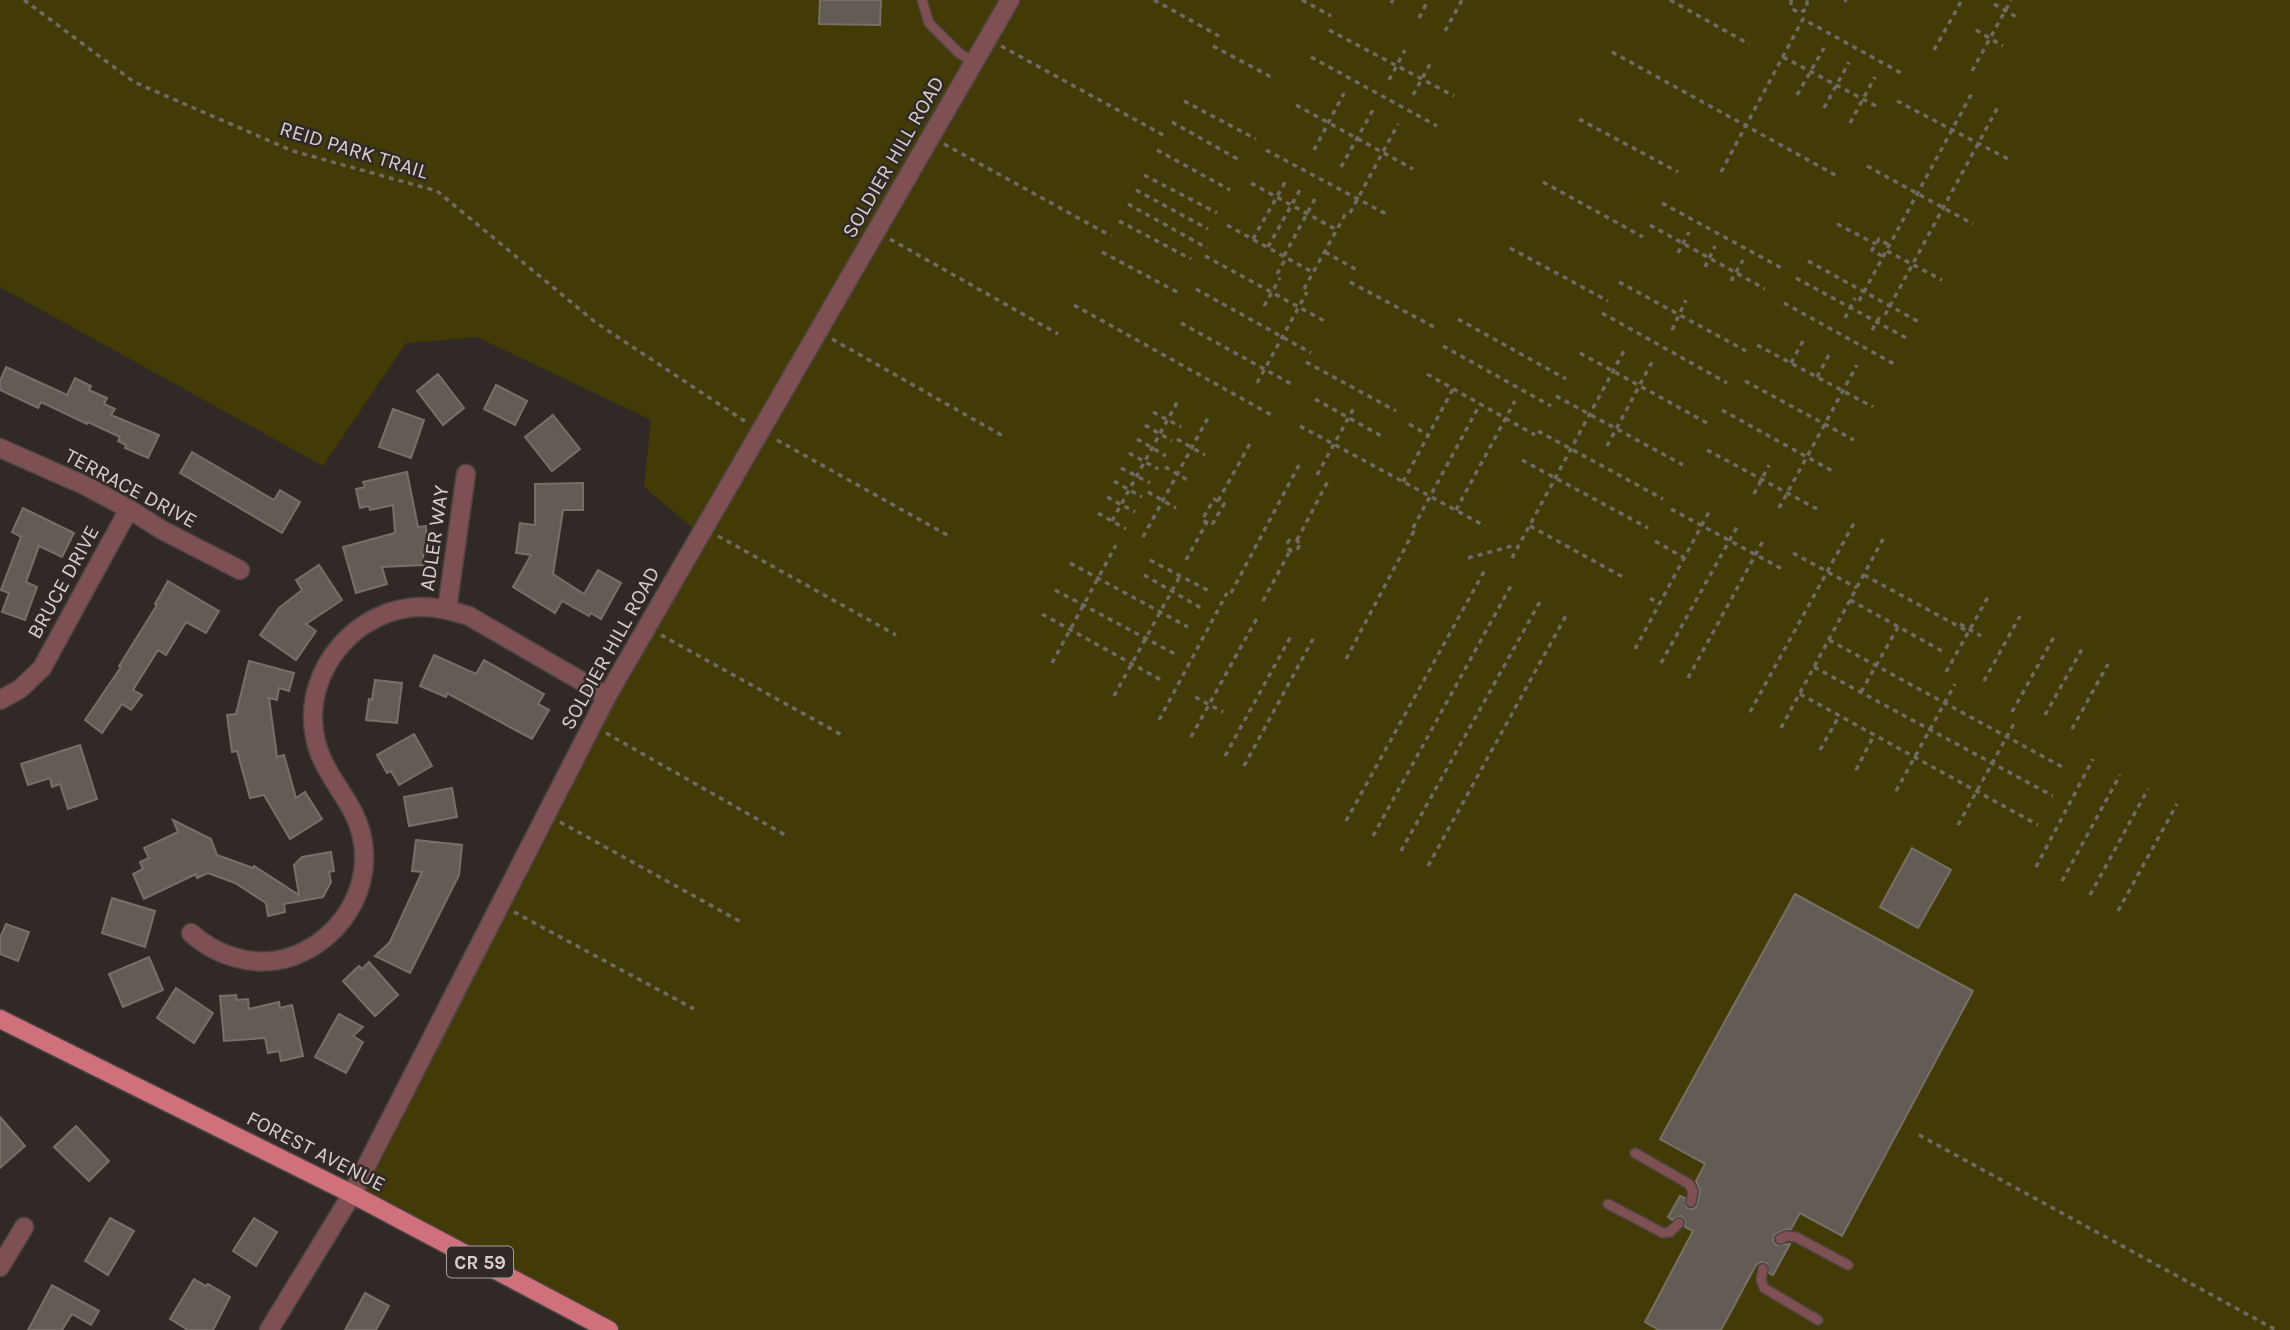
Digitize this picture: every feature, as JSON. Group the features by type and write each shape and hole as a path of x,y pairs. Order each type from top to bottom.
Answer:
{"main road":[{"name":"FOREST AVENUE","path":"0,1019 352,1194 609,1330"}],"street":[{"name":"SOLDIER HILL ROAD","path":"270,1330 352,1194 607,696 1010,0"},
{"name":"TERRACE DRIVE","path":"0,448 86,486 130,509 162,530 240,570"},
{"name":"ADLER WAY","path":"447,609 466,474"},
{"name":"BRUCE DRIVE","path":"0,699 20,690 42,668 130,509"},
{"path":"191,933 217,951 239,959 281,960 304,953 322,942 350,912 359,892 363,873 361,833 353,813 319,754 314,731 313,706 319,681 342,642 379,616 422,607 447,609 469,616 607,696"},
{"path":"0,1267 24,1227"}],"lane":[{"path":"922,0 929,23 973,64"},
{"path":"1635,1153 1689,1184 1693,1191 1691,1202"},
{"path":"1608,1204 1662,1233 1671,1232 1679,1223"},
{"path":"1780,1239 1787,1236 1796,1237 1848,1265"},
{"path":"1763,1269 1763,1288 1818,1320"}],"path":[{"name":"REID PARK TRAIL","path":"24,0 134,82 293,151 437,191 595,322 760,431 949,536"},
{"path":"1154,0 1219,36"},
{"path":"1302,0 1331,16"},
{"path":"1419,18 1428,0"},
{"path":"1445,31 1462,0"},
{"path":"1670,0 1749,44"},
{"path":"1791,0 1793,10 1802,12 1807,9 1807,0"},
{"path":"1934,50 1962,0"},
{"path":"1972,71 2011,0"},
{"path":"1994,5 2018,18"},
{"path":"1721,172 1803,19 1802,12"},
{"path":"1803,19 1901,73"},
{"path":"1329,30 1454,96"},
{"path":"1976,30 2003,46"},
{"path":"988,38 1165,136"},
{"path":"1213,46 1273,78"},
{"path":"1797,95 1824,48"},
{"path":"1389,80 1405,50"},
{"path":"1612,52 1837,176"},
{"path":"1311,57 1437,126"},
{"path":"1783,57 1876,106"},
{"path":"1824,108 1849,62"},
{"path":"1413,95 1430,64"},
{"path":"1850,123 1875,77"},
{"path":"1314,150 1345,93"},
{"path":"1845,318 1864,292 1972,93"},
{"path":"1184,101 1256,139"},
{"path":"1897,101 2008,159"},
{"path":"1296,105 1413,169"},
{"path":"1872,331 1890,306 1998,107"},
{"path":"1341,167 1373,110"},
{"path":"1579,118 1678,173"},
{"path":"1172,122 1241,161"},
{"path":"1257,383 1299,307 1325,252 1358,199 1398,124"},
{"path":"930,137 1111,236"},
{"path":"1157,150 1230,190"},
{"path":"1266,150 1388,215"},
{"path":"1867,166 1973,224"},
{"path":"1144,175 1217,213"},
{"path":"1253,239 1287,179"},
{"path":"1543,182 1643,237"},
{"path":"1251,183 1337,230"},
{"path":"1268,248 1301,188"},
{"path":"1136,190 1208,229"},
{"path":"1264,306 1272,293 1285,257 1316,197"},
{"path":"1662,203 1785,270"},
{"path":"1128,204 1207,248"},
{"path":"1119,221 1191,259"},
{"path":"1837,224 1876,244"},
{"path":"1227,225 1314,273"},
{"path":"1650,225 1765,289"},
{"path":"876,231 1058,334"},
{"path":"1678,253 1689,232"},
{"path":"1883,257 1872,250 1878,239 1889,245"},
{"path":"1704,267 1715,246"},
{"path":"1510,248 1608,301"},
{"path":"1886,251 1942,280"},
{"path":"1102,252 1177,292"},
{"path":"1325,252 1357,270"},
{"path":"1205,256 1328,323"},
{"path":"1731,281 1743,260"},
{"path":"1808,261 1919,322"},
{"path":"1796,278 1910,340"},
{"path":"1350,282 1434,327"},
{"path":"1619,282 1746,352"},
{"path":"1196,289 1311,353"},
{"path":"1672,330 1686,300"},
{"path":"1784,303 1896,365"},
{"path":"1073,305 1275,417"},
{"path":"1602,313 1727,383"},
{"path":"1458,319 1566,379"},
{"path":"1181,323 1293,385"},
{"path":"818,331 1003,436"},
{"path":"1791,363 1805,337"},
{"path":"1757,345 1873,407"},
{"path":"1443,346 1551,406"},
{"path":"1512,558 1626,347"},
{"path":"1817,377 1831,351"},
{"path":"1580,353 1709,424"},
{"path":"1306,362 1396,411"},
{"path":"1607,446 1652,362"},
{"path":"1779,508 1857,365"},
{"path":"1427,374 1506,419 1571,449 1663,499"},
{"path":"1745,381 1854,440"},
{"path":"1403,482 1453,389"},
{"path":"1556,396 1683,465"},
{"path":"1315,399 1385,438"},
{"path":"1112,521 1179,400"},
{"path":"1456,510 1516,401"},
{"path":"1346,659 1480,404"},
{"path":"1317,475 1355,405"},
{"path":"1722,410 1836,473"},
{"path":"1153,412 1181,426"},
{"path":"1143,537 1209,416"},
{"path":"1409,424 1428,435"},
{"path":"1145,425 1205,455"},
{"path":"1300,426 1485,526"},
{"path":"1137,439 1166,456"},
{"path":"1218,501 1252,440"},
{"path":"1707,450 1817,509"},
{"path":"1129,453 1158,469"},
{"path":"1521,460 1648,528"},
{"path":"1754,494 1769,465"},
{"path":"1159,720 1299,466"},
{"path":"1165,467 1191,482"},
{"path":"1121,468 1150,483"},
{"path":"1114,481 1142,498"},
{"path":"1290,551 1296,551 1298,548 1297,540 1328,481"},
{"path":"1148,492 1176,508"},
{"path":"1107,497 1135,512"},
{"path":"1214,499 1224,504 1212,525 1207,522 1202,520 1214,499"},
{"path":"1671,509 1784,569"},
{"path":"1635,649 1710,510"},
{"path":"1098,513 1126,528"},
{"path":"1186,560 1207,522"},
{"path":"1750,712 1854,523"},
{"path":"1530,526 1623,577"},
{"path":"1661,663 1737,527"},
{"path":"704,529 896,635"},
{"path":"1290,551 1287,541 1293,538 1297,540"},
{"path":"1781,728 1883,539"},
{"path":"1655,541 1684,558"},
{"path":"1688,677 1763,541"},
{"path":"1052,663 1116,545"},
{"path":"1468,558 1512,546 1517,548"},
{"path":"1263,601 1290,551"},
{"path":"1793,553 1857,588"},
{"path":"1150,560 1209,591"},
{"path":"1070,563 1188,627"},
{"path":"1346,821 1486,568"},
{"path":"1144,575 1201,608"},
{"path":"1864,575 1981,636"},
{"path":"1114,696 1180,576"},
{"path":"1373,836 1513,582"},
{"path":"1055,590 1175,654"},
{"path":"1947,672 1988,597"},
{"path":"1401,851 1542,598"},
{"path":"1650,598 1659,604"},
{"path":"1850,600 1942,651"},
{"path":"1428,866 1568,612"},
{"path":"1042,614 1161,680"},
{"path":"1984,681 2021,616"},
{"path":"1191,737 1257,618"},
{"path":"1960,624 1969,631"},
{"path":"647,627 842,735"},
{"path":"1861,692 1898,627"},
{"path":"2012,712 2055,635"},
{"path":"1225,756 1291,636"},
{"path":"1244,766 1313,639"},
{"path":"1829,640 2066,769"},
{"path":"2045,715 2081,649"},
{"path":"2072,729 2108,664"},
{"path":"1814,667 2053,796"},
{"path":"1896,791 1955,684"},
{"path":"1800,694 2038,825"},
{"path":"1195,697 1223,712"},
{"path":"1820,750 1839,716"},
{"path":"1958,825 2016,720"},
{"path":"592,726 787,836"},
{"path":"1856,769 1874,735"},
{"path":"2036,867 2093,759"},
{"path":"2062,881 2120,775"},
{"path":"2090,895 2148,789"},
{"path":"2118,911 2177,804"},
{"path":"546,814 741,922"},
{"path":"500,904 694,1009"},
{"path":"1919,1135 2276,1330"}],"shaded area":[{"path":"0,0 2290,0 2290,1330 609,1330 352,1194 700,534 644,487 651,420 477,337 406,343 323,466 0,287"}],"building":[{"path":"820,0 881,0 880,25 819,24"},
{"path":"6,367 67,395 75,378 91,386 89,390 107,398 104,404 115,409 111,415 159,435 148,458 125,448 126,445 118,441 120,437 88,422 87,424 41,402 38,408 0,390 0,381"},
{"path":"438,374 464,408 443,425 417,391"},
{"path":"496,385 527,401 515,425 484,409"},
{"path":"393,409 424,420 411,458 379,447"},
{"path":"553,415 580,449 552,471 525,437"},
{"path":"192,452 274,500 280,490 300,502 282,533 180,473"},
{"path":"407,472 418,527 426,526 428,554 423,554 424,565 382,567 387,584 356,593 343,547 395,533 393,505 370,510 369,506 360,508 356,489 365,487 363,482"},
{"path":"583,483 583,510 563,510 553,574 584,594 598,570 621,583 601,619 591,613 589,616 562,601 555,613 513,587 531,555 516,553 520,523 535,525 535,484"},
{"path":"23,508 74,533 62,557 39,546 26,582 37,587 25,620 2,612 9,593 1,590 21,537 12,532"},
{"path":"319,565 342,600 306,624 316,631 296,660 260,635 279,608 302,590 296,580"},
{"path":"168,581 219,611 206,633 186,622 166,655 158,650 133,690 142,695 131,710 122,704 102,733 85,720 121,667 119,666 157,605 155,604"},
{"path":"434,655 476,674 484,660 544,694 538,704 549,710 532,739 447,693 446,697 420,686"},
{"path":"249,661 294,673 289,691 279,688 277,700 269,698 277,757 284,755 296,798 305,792 322,819 290,839 264,795 250,798 237,751 232,752 227,715 236,714"},
{"path":"375,680 402,683 397,723 366,720"},
{"path":"414,734 432,766 399,785 391,771 387,773 377,755"},
{"path":"80,745 97,799 68,809 60,784 52,787 50,778 28,785 21,764"},
{"path":"452,788 457,817 409,826 404,797"},
{"path":"173,820 211,839 217,855 253,868 254,866 299,895 294,865 302,857 331,852 334,871 329,872 331,882 323,897 284,904 285,912 268,916 266,903 235,883 208,873 197,878 196,874 144,899 133,874 143,869 140,862 149,858 144,848 178,832"},
{"path":"416,840 462,845 459,875 410,973 375,956 390,942 422,872 412,871"},
{"path":"1912,848 1951,870 1918,928 1880,907"},
{"path":"1795,894 1973,991 1842,1236 1800,1213 1791,1229 1774,1235 1773,1241 1776,1245 1790,1244 1773,1275 1769,1273 1767,1263 1756,1265 1721,1330 1659,1330 1645,1322 1693,1231 1685,1227 1681,1216 1672,1220 1668,1217 1680,1196 1685,1198 1687,1208 1693,1209 1697,1206 1700,1191 1696,1181 1705,1164 1660,1139"},
{"path":"112,898 155,911 145,947 102,933"},
{"path":"6,924 29,932 18,961 0,954 0,938"},
{"path":"149,957 163,990 123,1007 109,974"},
{"path":"369,962 398,995 375,1016 343,981 359,966 362,969"},
{"path":"176,988 213,1013 194,1043 157,1018"},
{"path":"236,995 237,1000 248,999 249,1009 279,1002 280,1008 292,1005 303,1056 281,1061 279,1051 268,1053 265,1038 224,1041 220,996"},
{"path":"339,1014 363,1027 353,1036 363,1042 346,1073 315,1057"},
{"path":"0,1117 25,1146 0,1168"},
{"path":"76,1126 109,1161 89,1181 54,1147"},
{"path":"110,1218 134,1231 108,1275 85,1261"},
{"path":"254,1218 277,1232 256,1266 233,1251"},
{"path":"194,1279 230,1297 213,1330 188,1330 170,1319"},
{"path":"52,1285 99,1311 91,1325 72,1314 62,1330 28,1330"},
{"path":"365,1293 389,1306 376,1330 345,1330"}]}
